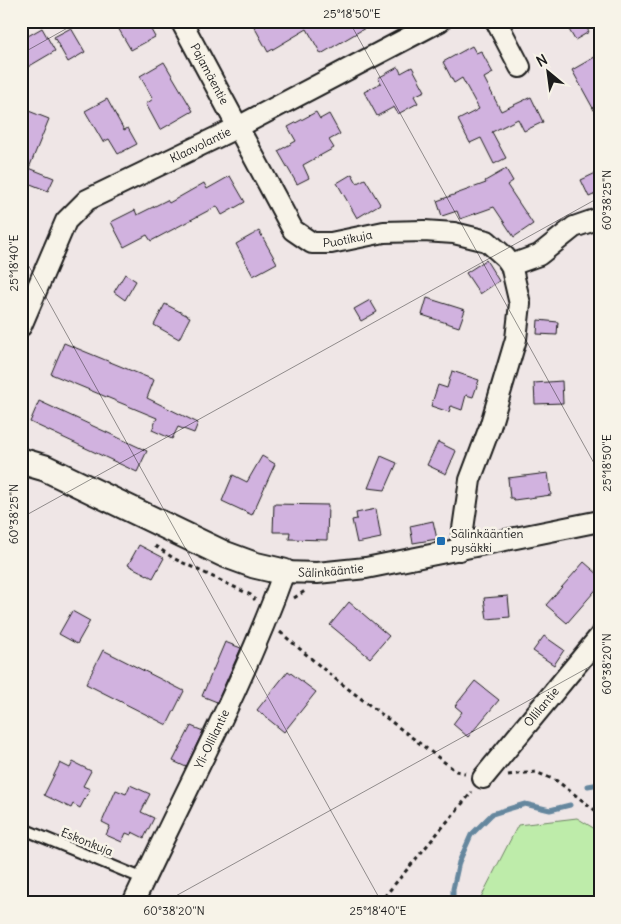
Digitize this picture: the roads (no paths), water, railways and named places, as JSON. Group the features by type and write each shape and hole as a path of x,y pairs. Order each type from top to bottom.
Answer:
{"street":[{"name":"Pajamäentie","path":"181,21 238,127"},
{"name":"Klaavolantie","path":"21,326 66,221 87,200 238,127 440,21"},
{"path":"496,21 520,66"},
{"name":"Puotikuja","path":"238,127 293,230 312,243 332,243 384,232 424,231 454,233 487,241 506,257 511,266 520,304 516,338 490,427 470,480 460,550"},
{"path":"511,266 538,255 574,227 600,218"},
{"name":"Sälinkääntie","path":"21,461 45,468 224,554 254,565 284,572 317,573 366,568 600,521"},
{"name":"Yli-Ollilantie","path":"132,903 269,615 284,572"},
{"name":"Ollilantie","path":"483,778 600,636"}],"lane":[{"name":"Eskonkuja","path":"21,828 144,879"}],"waterway":[{"path":"588,786 600,784"},
{"path":"453,903 453,889 459,862 471,835 492,814 525,804 550,810 570,805"}],"place":[{"name":"Sälinkääntien pysäkki","path":"441,541"}]}
